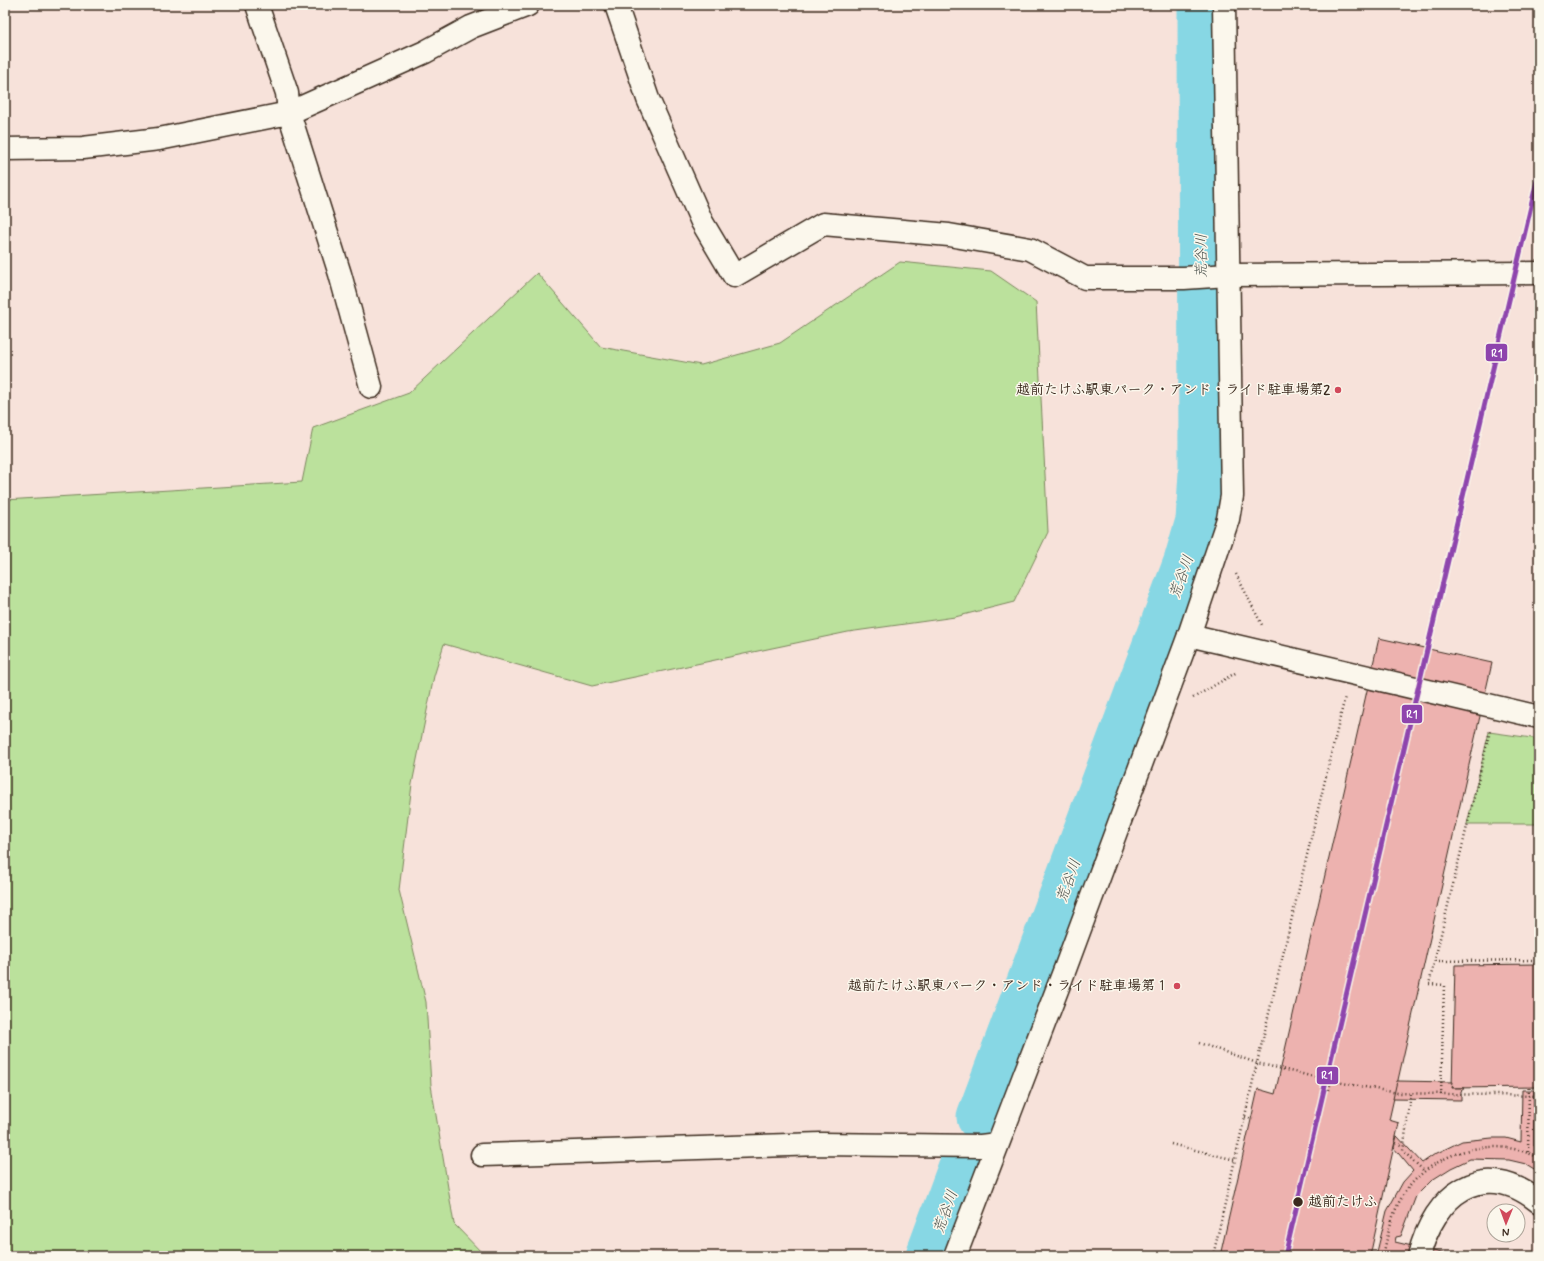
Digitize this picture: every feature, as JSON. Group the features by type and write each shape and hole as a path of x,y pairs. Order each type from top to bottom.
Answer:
{"street":[{"path":"257,5 287,93 289,113 340,274 371,387"},
{"path":"5,149 83,148 159,139 289,113 425,52 471,27 528,5"},
{"path":"616,5 648,99 673,157 702,222 734,276 824,224 949,235 1030,249 1085,278 1184,278 1220,275 1539,273"},
{"path":"955,1256 989,1145 1065,969 1189,635 1228,519 1232,496 1220,275 1224,5"},
{"path":"1189,635 1539,717"},
{"path":"482,1155 821,1144 989,1145"},
{"path":"1419,1256 1427,1230 1436,1213 1451,1196 1470,1185 1490,1182 1506,1185 1523,1191 1539,1202"}],"path":[{"path":"1233,569 1264,631"},
{"path":"1190,699 1244,668"},
{"path":"1213,1256 1257,1063 1346,692"},
{"path":"1441,1095 1444,985 1429,984 1490,728"},
{"path":"1435,961 1539,960"},
{"path":"1199,1043 1257,1063 1331,1081 1398,1094 1539,1096"},
{"path":"1329,1090 1331,1081"},
{"path":"1528,1152 1529,1087"},
{"path":"1411,1094 1403,1151 1424,1171"},
{"path":"1245,1117 1253,1119"},
{"path":"1396,1143 1403,1146"},
{"path":"1172,1144 1236,1160"}],"green space":[{"path":"900,262 991,271 1036,302 1048,532 1014,602 955,617 848,632 592,686 444,644 434,676 412,784 399,890 426,1002 431,1085 454,1224 485,1256 5,1256 5,500 302,482 313,428 409,393 537,273 601,347 701,365 780,343"},
{"path":"1489,732 1539,739 1539,824 1467,824"}],"building":[{"path":"1379,638 1492,663 1389,1120 1399,1123 1370,1256 1220,1256 1258,1089 1275,1094"},
{"path":"1539,964 1539,1087 1452,1088 1455,965"},
{"path":"1397,1081 1453,1082 1452,1088 1465,1088 1461,1091 1461,1100 1393,1099"},
{"path":"1522,1090 1534,1090 1534,1146 1539,1149 1539,1172 1526,1164 1509,1160 1470,1159 1451,1168 1432,1180 1416,1196 1401,1236 1396,1237 1395,1242 1446,1254 1446,1256 1376,1256 1387,1211 1403,1182 1413,1171 1394,1148 1397,1136 1422,1163 1435,1154 1462,1141 1506,1138 1521,1142"}],"waterway":[{"name":"荒谷川","path":"981,1117 1188,562 1200,521 1203,473 1202,5"},
{"name":"荒谷川","path":"930,1256 962,1169"}],"transit line":[{"name":"R1","path":"1285,1256 1539,172"}],"place":[{"name":"越前たけふ駅東パーク・アンド・ライド駐車場第2","path":"1338,390"},
{"name":"越前たけふ駅東パーク・アンド・ライド駐車場第１","path":"1177,986"},
{"name":"越前たけふ","path":"1298,1202"}]}
